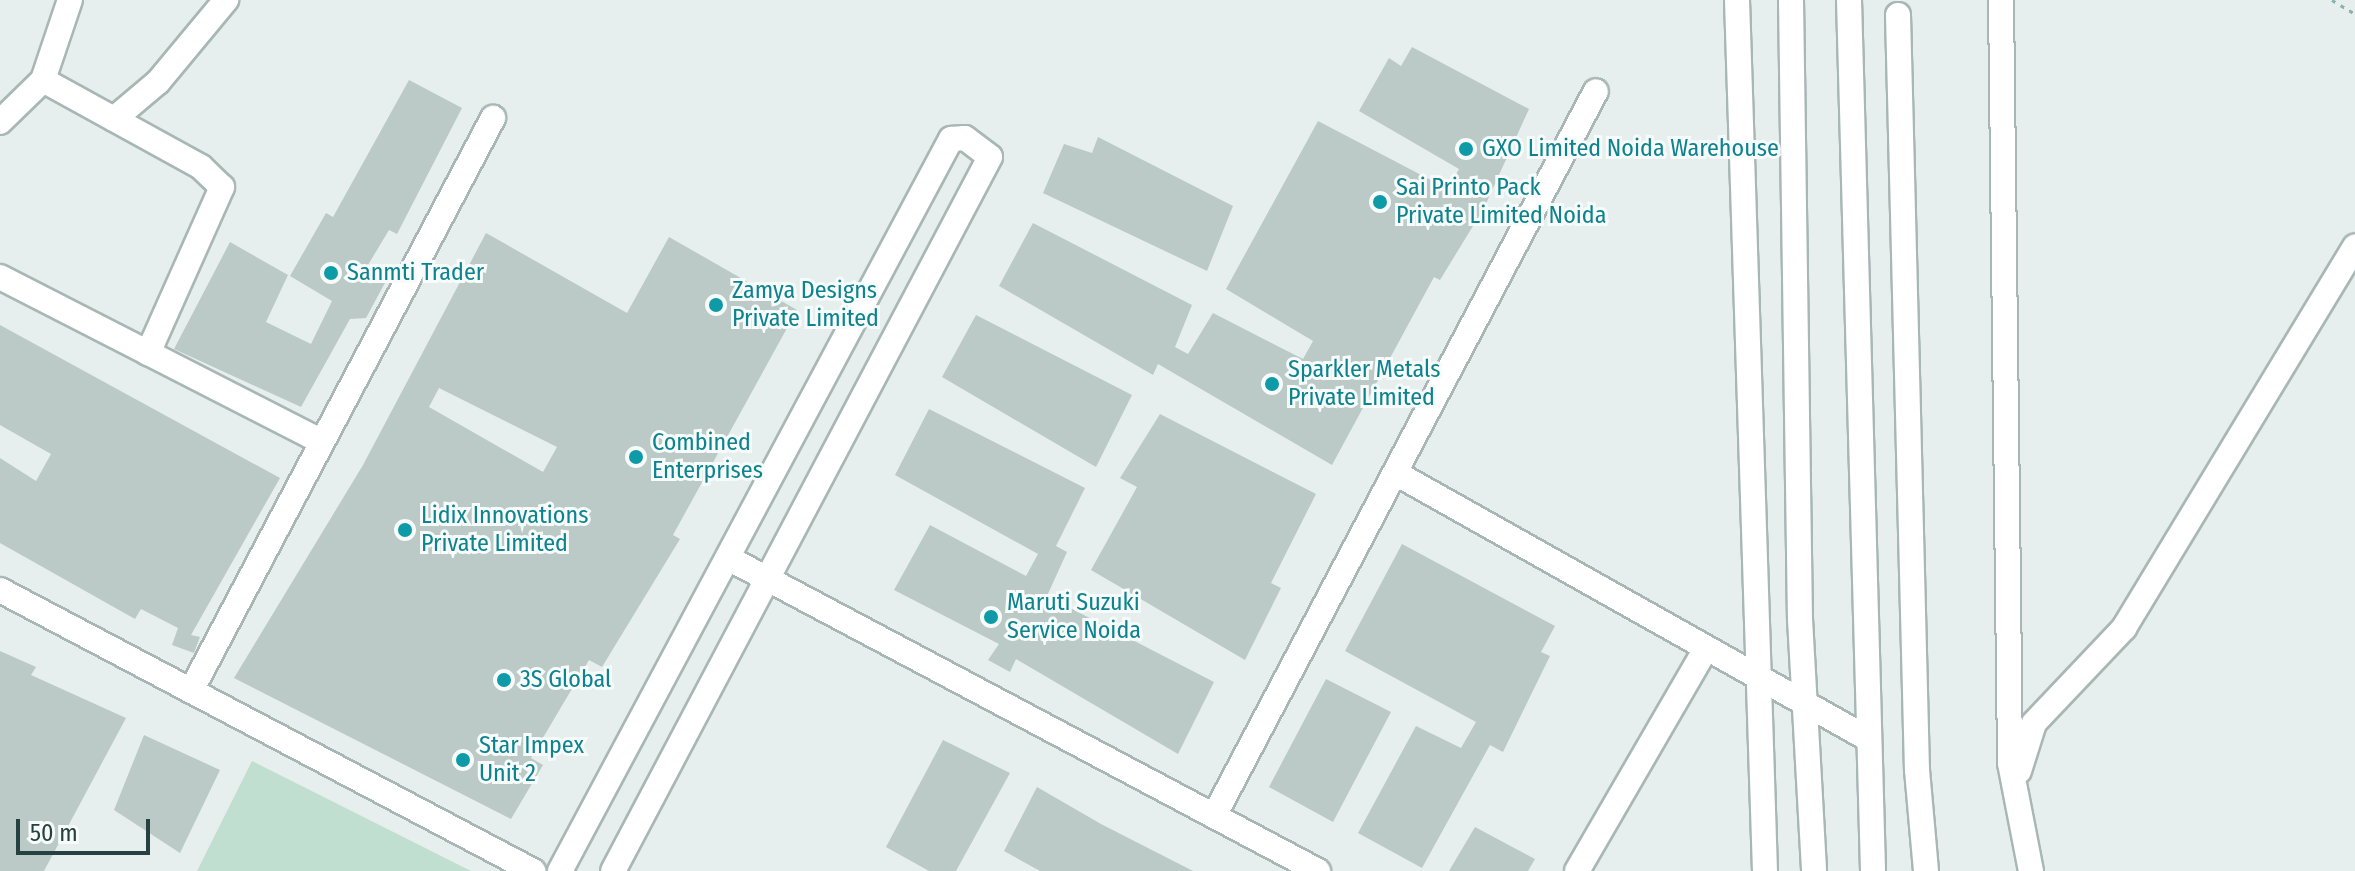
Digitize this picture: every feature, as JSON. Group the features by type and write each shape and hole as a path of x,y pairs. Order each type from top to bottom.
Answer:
{"street":[{"path":"0,122 43,80 70,0"},
{"path":"114,119 158,82 226,0"},
{"path":"1737,0 1756,676 1765,871"},
{"path":"1791,0 1803,700 1814,871"},
{"path":"1849,0 1865,737 1873,871"},
{"path":"2001,0 2015,800 2031,871"},
{"path":"1898,15 1917,783 1926,871"},
{"path":"43,80 201,167 222,187 148,353"},
{"path":"1214,816 1399,475 1596,91"},
{"path":"191,691 320,441 493,118"},
{"path":"560,871 951,139 987,149 767,581 613,871"},
{"path":"2015,800 2034,723 2124,628 2355,246"},
{"path":"0,277 320,441"},
{"path":"1399,475 1705,650 1803,700 1865,737"},
{"path":"728,558 1318,871"},
{"path":"0,590 533,871"},
{"path":"1577,871 1705,650"}],"path":[{"path":"2332,0 2355,14"}],"green space":[{"path":"252,761 471,871 197,871"}],"building":[{"path":"1412,47 1529,109 1484,208 1440,280 1434,277 1332,465 1158,364 1153,375 999,286 1033,223 1192,305 1175,347 1188,354 1213,313 1303,359 1313,341 1226,289 1318,121 1448,189 1459,169 1359,111 1389,58 1401,66"},
{"path":"409,80 462,108 397,234 389,230 365,270 386,281 366,318 350,319 301,407 174,349 230,242 288,275 266,322 311,344 332,301 290,276 326,213 333,217"},
{"path":"1098,137 1233,206 1207,271 1043,193 1064,144 1092,153"},
{"path":"486,233 627,313 669,237 797,310 673,535 680,539 602,667 589,660 531,758 543,765 511,819 234,678 363,465","holes":["439,388 557,447 543,472 429,407"]},
{"path":"976,315 1132,395 1096,467 942,377"},
{"path":"0,325 280,478 191,635 200,637 194,653 172,645 178,628 141,609 135,619 0,543 0,458 36,481 51,454 0,425"},
{"path":"929,409 1085,488 1056,546 1067,552 1047,596 1214,682 1178,754 1016,659 1010,672 988,660 999,644 894,590 930,525 1026,576 1038,554 895,475"},
{"path":"1160,414 1316,494 1271,583 1281,588 1245,660 1091,570 1137,487 1120,478"},
{"path":"1402,544 1555,626 1541,652 1550,656 1503,752 1490,745 1422,868 1358,833 1416,726 1461,748 1476,722 1345,651"},
{"path":"0,651 36,667 31,675 126,718 44,871 0,871"},
{"path":"1326,679 1391,712 1333,822 1269,787"},
{"path":"144,735 220,770 180,853 114,810"},
{"path":"943,740 1010,773 956,871 929,871 886,847"},
{"path":"1037,787 1193,871 1040,871 1004,851"},
{"path":"1475,827 1535,859 1528,871 1449,871"}],"place":[{"name":"GXO Limited Noida Warehouse","path":"1466,149"},
{"name":"Sai Printo Pack Private Limited Noida","path":"1380,202"},
{"name":"Sanmti Trader","path":"331,273"},
{"name":"Zamya Designs Private Limited","path":"716,305"},
{"name":"Sparkler Metals Private Limited","path":"1272,384"},
{"name":"Combined Enterprises","path":"636,457"},
{"name":"Lidix Innovations Private Limited","path":"405,530"},
{"name":"Maruti Suzuki Service Noida","path":"991,617"},
{"name":"3S Global","path":"504,680"},
{"name":"Star Impex Unit 2","path":"463,760"}]}
